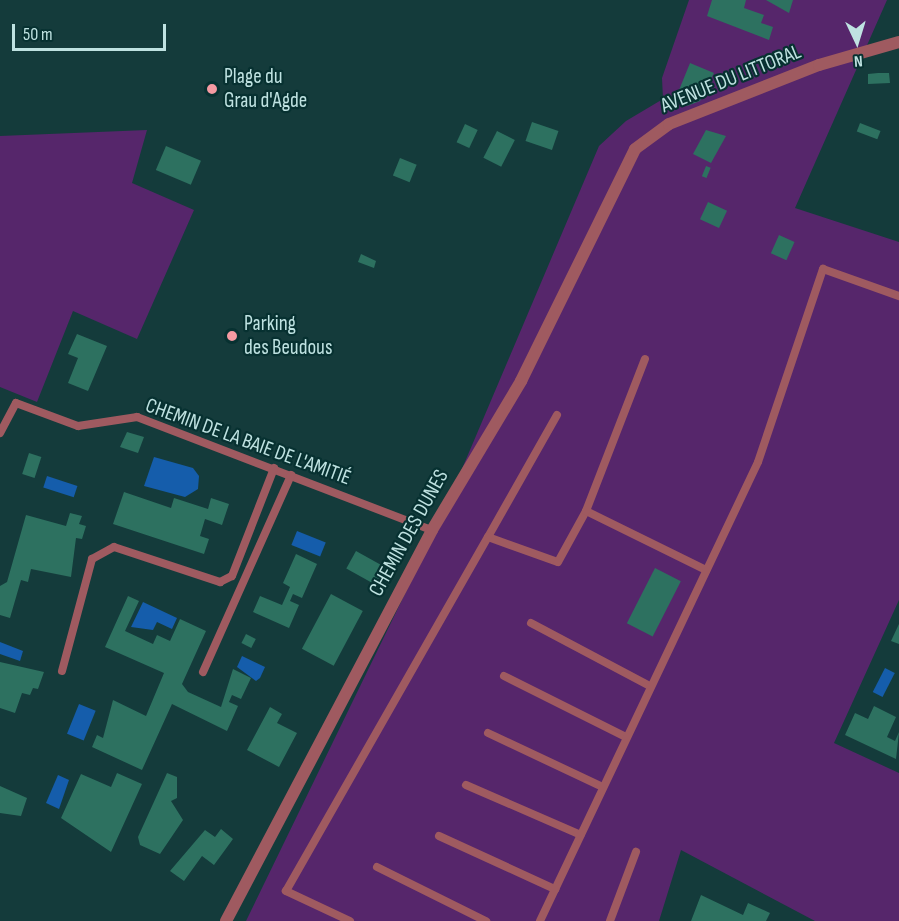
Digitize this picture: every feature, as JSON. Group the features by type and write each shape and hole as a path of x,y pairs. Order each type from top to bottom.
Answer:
{"street":[{"name":"AVENUE DU LITTORAL","path":"625,164 645,138 669,124 819,65 899,42"},
{"name":"CHEMIN DES DUNES","path":"226,921 432,530 521,381 625,164"}],"lane":[{"path":"540,921 758,462 823,269 899,296"},
{"path":"488,537 558,562 586,511 645,359"},
{"name":"CHEMIN DE LA BAIE DE L'AMITIÉ","path":"0,433 16,403 78,426 137,417 432,530"},
{"path":"350,921 286,891 557,415"},
{"path":"62,671 92,559 114,547 220,582 232,576 273,468"},
{"path":"203,672 291,475"},
{"path":"586,511 706,570"},
{"path":"531,622 650,686"},
{"path":"504,676 626,737"},
{"path":"488,733 603,787"},
{"path":"466,785 581,835"},
{"path":"439,837 555,889"},
{"path":"610,921 636,852"},
{"path":"377,867 486,921"}],"shaded area":[{"path":"689,0 887,0 795,208 899,242 899,600 834,743 899,773 899,921 815,921 681,850 659,921 246,921 436,530 599,146 626,121 663,99 662,78"},
{"path":"147,130 132,183 194,210 137,339 73,311 37,402 0,387 0,136"}],"water":[{"path":"154,457 193,468 199,476 198,489 185,497 144,486"},
{"path":"47,476 77,486 74,497 43,487"},
{"path":"297,531 326,543 320,557 291,545"},
{"path":"143,602 177,618 172,629 157,622 153,630 131,627"},
{"path":"0,642 23,651 20,661 0,654"},
{"path":"242,656 265,667 256,681 237,667"},
{"path":"885,668 895,673 883,697 873,692"},
{"path":"79,704 96,711 84,740 67,734"},
{"path":"58,775 69,780 59,809 46,803"}],"building":[{"path":"712,0 746,0 744,8 764,15 761,23 773,27 769,40 707,16"},
{"path":"766,0 793,0 789,13"},
{"path":"690,63 714,73 700,101 687,106 677,95"},
{"path":"889,73 890,83 868,84 868,74"},
{"path":"532,122 558,131 552,150 525,141"},
{"path":"860,123 881,131 877,139 857,131"},
{"path":"465,124 478,130 469,148 457,142"},
{"path":"706,130 726,136 711,163 693,154"},
{"path":"497,131 515,140 501,167 483,158"},
{"path":"166,146 201,161 191,185 156,170"},
{"path":"400,158 417,165 410,182 393,176"},
{"path":"706,166 711,168 707,178 702,176"},
{"path":"708,202 727,211 719,228 700,219"},
{"path":"779,235 795,242 786,260 771,253"},
{"path":"361,254 376,261 374,268 358,262"},
{"path":"77,334 107,346 88,391 68,383 78,358 68,354"},
{"path":"127,432 144,437 138,453 120,447"},
{"path":"29,453 41,457 35,478 22,474"},
{"path":"124,492 171,508 174,498 208,509 211,498 229,504 222,525 205,519 200,536 209,539 204,554 113,524"},
{"path":"70,513 82,516 79,524 86,526 82,539 76,538 71,577 31,569 28,582 21,580 10,618 0,615 0,586 7,582 26,515 66,526"},
{"path":"356,551 389,569 380,587 346,568"},
{"path":"296,554 317,564 302,598 293,594 290,601 299,605 289,628 253,612 260,596 282,605 290,587 283,583"},
{"path":"655,568 681,581 653,636 627,623"},
{"path":"331,594 363,611 334,666 302,649"},
{"path":"128,596 139,601 125,631 153,644 157,635 170,641 180,619 206,631 182,684 188,692 221,707 233,669 251,678 241,699 232,695 229,702 238,706 227,731 172,704 142,770 92,747 97,735 103,738 113,700 146,716 164,673 105,647"},
{"path":"899,624 899,644 891,641"},
{"path":"246,634 256,639 251,648 241,643"},
{"path":"0,662 44,672 38,689 33,688 30,695 22,693 15,713 0,708"},
{"path":"874,706 896,717 887,737 895,741 899,732 896,759 845,735 855,713 868,719"},
{"path":"270,707 282,714 277,723 297,733 279,767 247,750"},
{"path":"117,773 142,784 111,852 61,818 81,774 111,787"},
{"path":"167,773 177,777 177,798 171,801 183,820 160,854 140,845 138,837"},
{"path":"0,786 27,798 21,816 0,813"},
{"path":"221,829 233,839 214,865 202,856 184,881 170,871 205,830 215,837"},
{"path":"701,895 743,915 748,903 770,913 766,921 691,921"}],"place":[{"name":"Plage du Grau d'Agde","path":"212,89"},
{"name":"Parking des Beudous","path":"232,336"}]}
